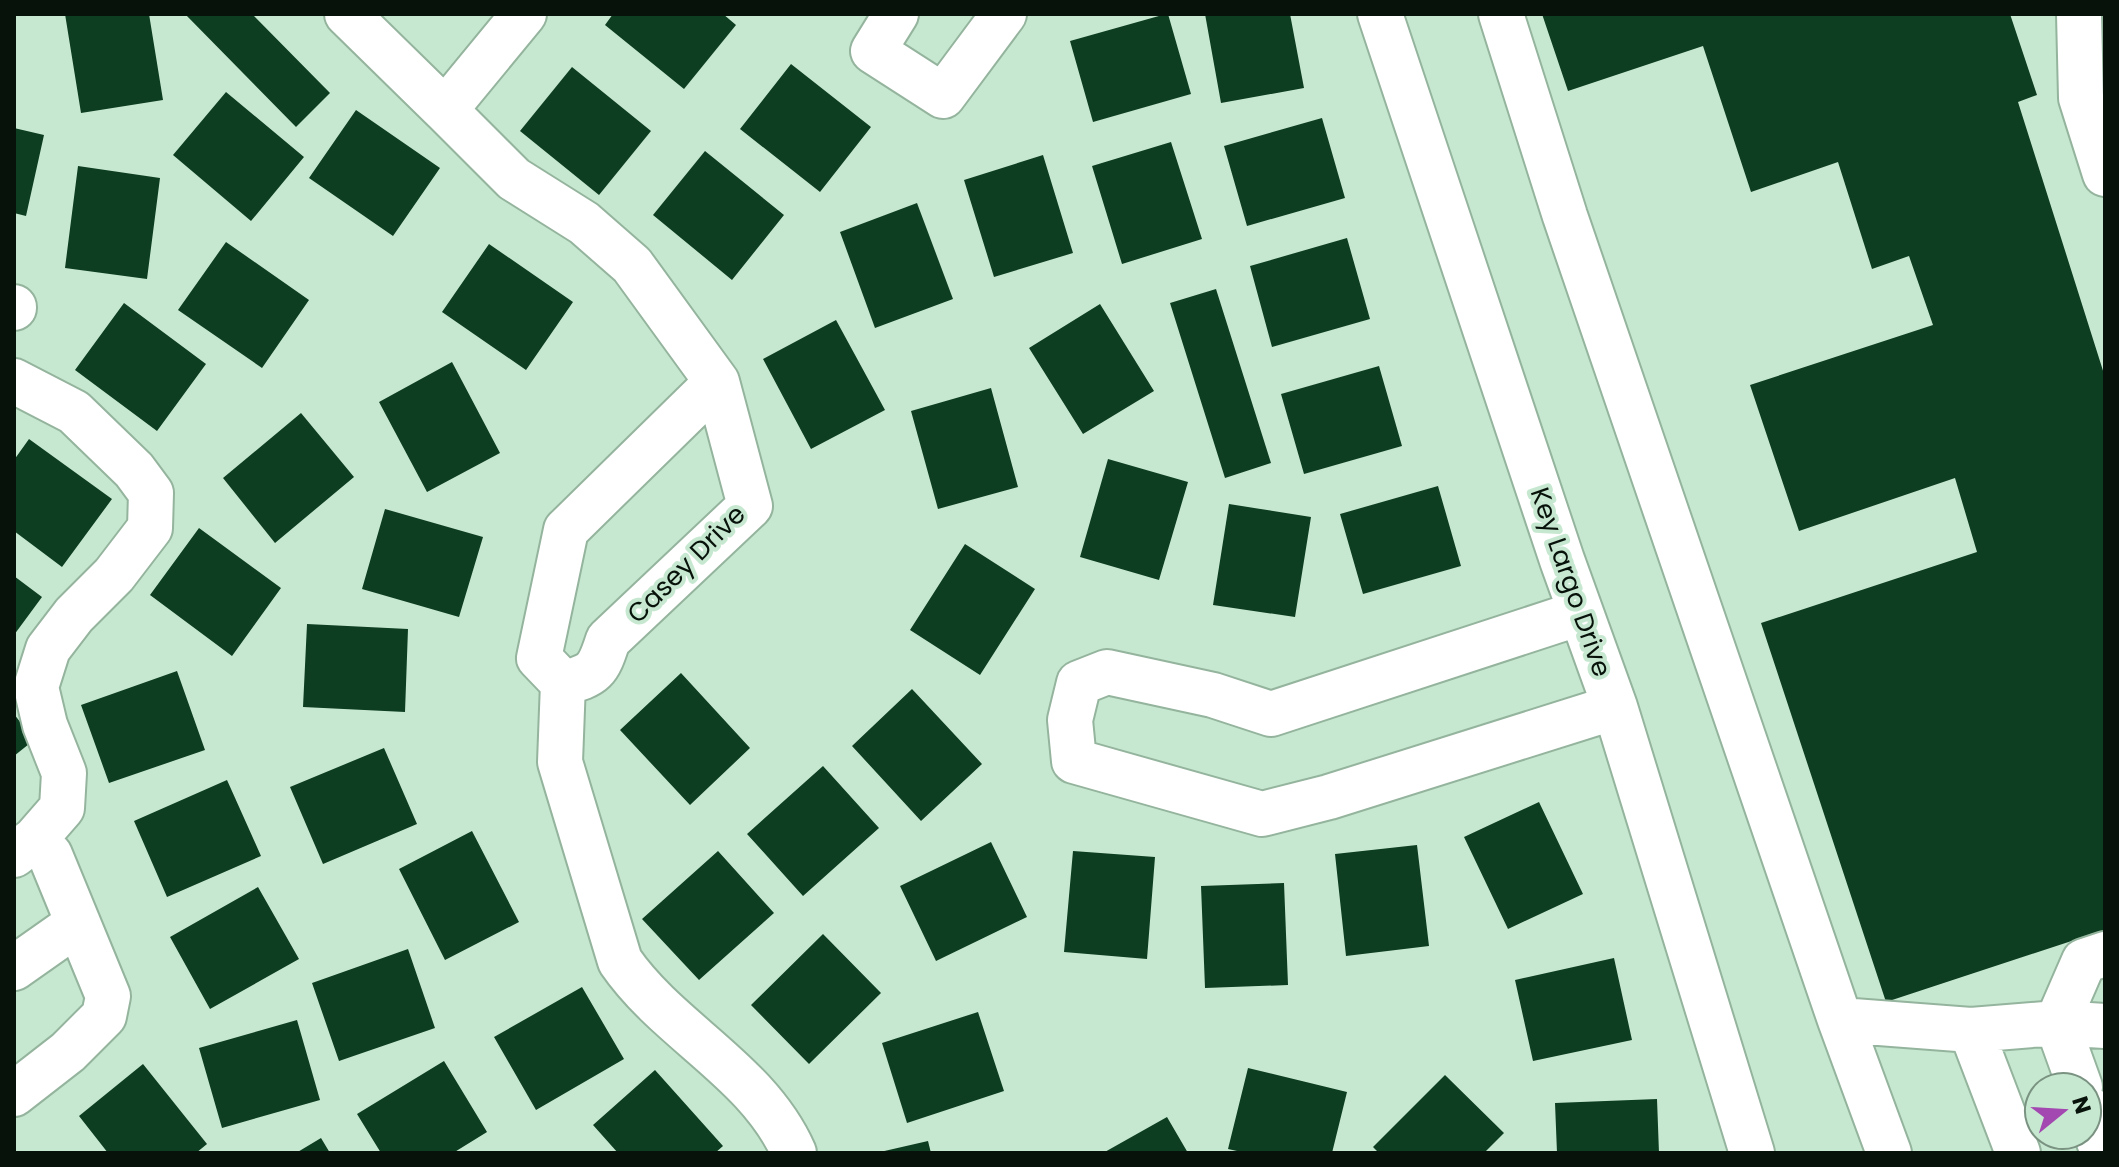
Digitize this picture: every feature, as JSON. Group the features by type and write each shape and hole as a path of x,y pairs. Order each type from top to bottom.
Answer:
{"street":[{"path":"445,110 524,14"},
{"path":"896,14 873,51 943,96 1004,14"},
{"name":"Key Largo Drive","path":"1380,14 1580,613 1615,707 1752,1153"},
{"path":"1501,14 1565,216 1840,1020 1889,1153"},
{"path":"2079,14 2081,98 2105,174"},
{"name":"Casey Drive","path":"366,20 445,110 514,179 584,223 632,265 717,382 750,506 608,640 600,666 588,677 563,683"},
{"path":"14,381 74,412 134,470 151,493 150,528 114,575 74,615 48,649 36,687 45,725 64,773 63,796 62,808 25,847 50,855 108,996 104,1016 68,1052 14,1094"},
{"path":"717,382 566,530 539,658 563,683 560,762 620,961 638,987 750,1087 794,1153"},
{"path":"1580,613 1271,714 1213,695 1107,672 1079,683 1070,720 1074,761 1262,814 1329,797 1615,707"},
{"path":"14,968 78,923"},
{"path":"2074,1071 2057,1023 2084,961 2105,954"},
{"path":"1840,1020 1971,1030 2057,1023 2105,1026"},
{"path":"1971,1030 2018,1153"}],"building":[{"path":"65,14 149,14 163,100 81,113"},
{"path":"185,14 252,14 330,93 296,127"},
{"path":"613,14 723,14 736,25 684,89 605,25"},
{"path":"1168,14 1191,94 1093,122 1070,41"},
{"path":"1205,14 1290,14 1304,88 1221,103"},
{"path":"1542,14 2010,14 2037,95 2018,102 2105,377 2105,930 1886,1002 1761,623 1977,552 1955,478 1799,531 1750,385 1933,325 1909,256 1872,269 1838,162 1751,192 1703,46 1568,91"},
{"path":"791,64 871,127 820,192 740,129"},
{"path":"572,67 651,131 599,195 520,131"},
{"path":"226,92 304,157 251,221 173,155"},
{"path":"356,110 440,168 393,236 309,178"},
{"path":"1322,118 1345,198 1247,226 1224,146"},
{"path":"14,128 44,135 26,216 14,213"},
{"path":"1171,142 1202,239 1122,264 1092,166"},
{"path":"705,151 784,215 732,280 653,215"},
{"path":"1043,155 1073,253 994,277 964,180"},
{"path":"78,166 160,178 147,279 65,268"},
{"path":"917,203 953,299 875,328 840,232"},
{"path":"1347,238 1370,319 1272,347 1250,266"},
{"path":"226,242 309,300 262,368 178,310"},
{"path":"489,244 573,302 526,370 442,312"},
{"path":"1216,289 1271,463 1225,478 1170,303"},
{"path":"124,303 206,364 157,431 75,370"},
{"path":"1100,304 1154,391 1083,434 1029,348"},
{"path":"836,320 885,410 811,449 763,359"},
{"path":"452,362 500,453 427,492 379,402"},
{"path":"1379,366 1402,446 1304,474 1281,394"},
{"path":"991,388 1018,487 938,509 911,411"},
{"path":"301,413 354,477 275,543 223,478"},
{"path":"29,439 112,499 62,567 14,531 14,460"},
{"path":"1108,459 1188,482 1159,580 1080,557"},
{"path":"1438,486 1461,566 1363,594 1340,514"},
{"path":"1229,504 1311,517 1295,617 1213,605"},
{"path":"385,509 483,537 459,617 362,589"},
{"path":"199,528 281,588 232,656 150,595"},
{"path":"965,544 1035,589 980,675 910,630"},
{"path":"14,576 42,597 14,635"},
{"path":"307,624 408,629 405,712 303,707"},
{"path":"177,671 205,750 109,783 81,705"},
{"path":"681,673 750,748 690,805 620,730"},
{"path":"912,689 982,764 921,821 852,746"},
{"path":"14,714 34,740 14,756"},
{"path":"384,748 417,824 323,864 290,787"},
{"path":"823,766 879,828 803,896 747,834"},
{"path":"227,780 261,856 167,897 134,821"},
{"path":"1539,802 1583,894 1508,929 1464,837"},
{"path":"472,831 519,922 445,960 399,869"},
{"path":"991,842 1027,917 936,961 900,886"},
{"path":"1417,845 1429,946 1346,956 1335,854"},
{"path":"718,851 774,913 699,980 642,919"},
{"path":"1073,851 1155,857 1147,959 1064,952"},
{"path":"1284,883 1288,985 1205,988 1201,886"},
{"path":"258,887 299,959 210,1009 170,937"},
{"path":"823,934 881,993 809,1064 751,1005"},
{"path":"408,949 435,1028 339,1061 312,983"},
{"path":"1614,958 1632,1040 1533,1061 1515,980"},
{"path":"582,987 624,1059 536,1110 494,1037"},
{"path":"978,1012 1004,1091 907,1123 882,1043"},
{"path":"297,1020 320,1100 222,1128 199,1048"},
{"path":"444,1061 487,1132 453,1153 381,1153 357,1114"},
{"path":"143,1064 207,1144 196,1153 108,1153 79,1116"},
{"path":"1248,1068 1347,1092 1332,1153 1246,1153 1228,1149"},
{"path":"655,1070 723,1146 715,1153 618,1153 593,1125"},
{"path":"1445,1075 1504,1133 1484,1153 1379,1153 1373,1147"},
{"path":"1657,1099 1659,1153 1557,1153 1555,1103"},
{"path":"1167,1117 1188,1153 1103,1153"},
{"path":"321,1138 330,1153 296,1153"},
{"path":"928,1141 931,1153 880,1153 880,1152"}]}
